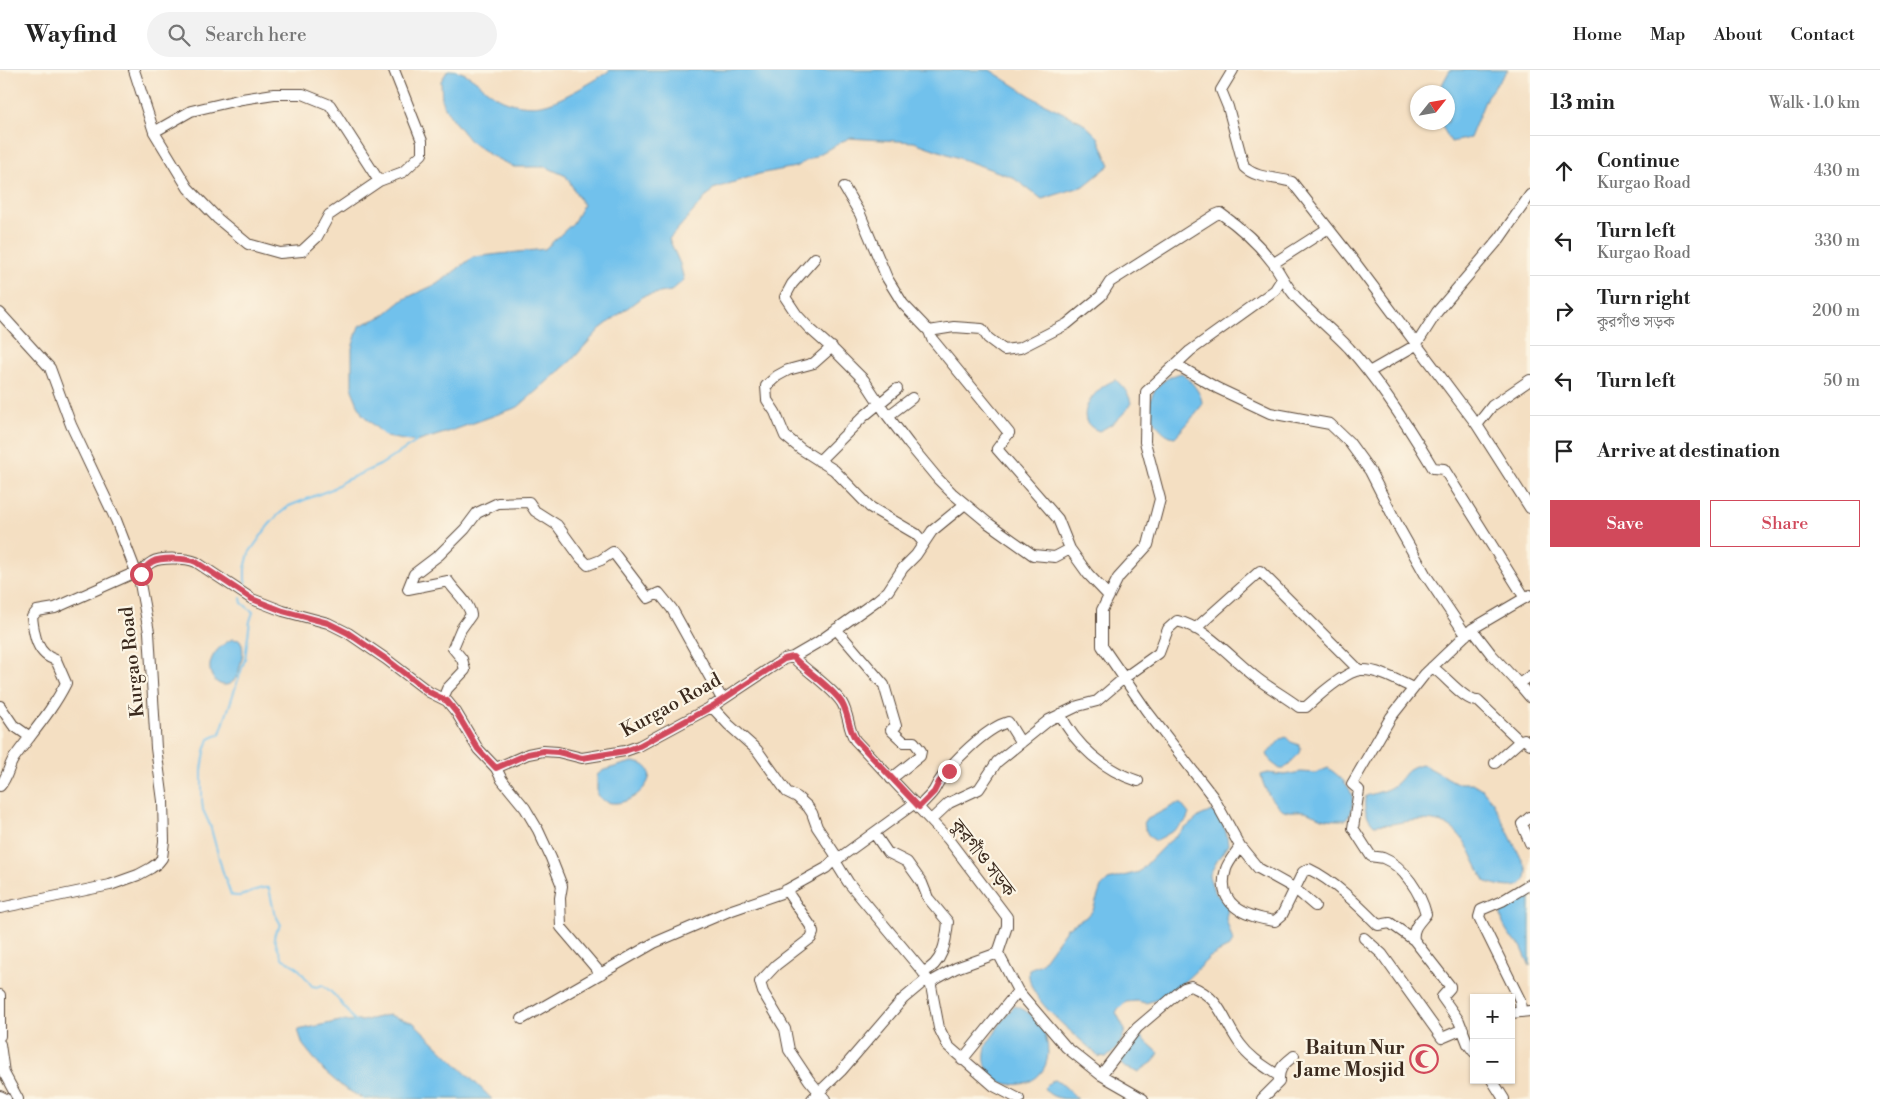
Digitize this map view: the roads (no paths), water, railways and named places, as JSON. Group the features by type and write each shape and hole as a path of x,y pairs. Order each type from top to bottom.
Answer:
{"street":[{"path":"134,70 154,132 188,188 218,219 248,244 280,253 302,251 317,237 329,216 380,182 403,172 422,154 422,141 394,70"},
{"path":"1233,70 1221,90 1231,115 1244,167 1259,176 1292,182 1477,425 1530,508"},
{"path":"154,132 191,111 242,99 274,94 304,94 330,106 380,182"},
{"path":"844,187 860,214 887,278 903,304 929,331 932,339 1009,433 997,449 1058,519 1070,549 1088,574 1109,596"},
{"path":"1369,372 1416,345 1437,312 1500,238 1530,196"},
{"path":"929,331 954,327 982,329 988,338 1004,350 1020,348 1067,324 1102,296 1110,282 1220,213 1239,226 1274,264 1282,279 1296,297 1348,347 1382,387 1433,468 1444,469 1528,596 1469,632 1432,667 1391,717 1352,784 1359,790 1353,828 1371,856 1383,858 1404,873 1424,904 1426,914 1415,927 1413,933 1414,940"},
{"path":"1274,264 1327,228"},
{"path":"815,258 792,284 785,297 797,315 864,380 888,416 938,479 965,504 1033,555 1055,556 1070,549"},
{"path":"1282,279 1275,290 1190,351 1146,392 1145,442 1160,499 1148,545 1118,578 1102,610 1102,646 1146,710 1213,797 1240,846 1258,868 1294,888 1315,906"},
{"path":"0,313 50,368 71,425 116,520 137,575 55,608 37,611 32,617 37,644 47,658 56,660 66,683 51,710 13,760 7,777 0,786"},
{"path":"832,348 814,362 788,370 777,376 766,386 767,400 775,412 785,436 834,470 870,507 916,534 924,544"},
{"path":"1177,365 1226,392 1270,413 1330,424 1349,442 1370,471 1425,574 1469,632 1530,698"},
{"path":"1477,425 1492,406 1530,380"},
{"path":"819,461 864,416 897,389"},
{"path":"888,416 912,398"},
{"path":"443,699 447,689 465,670 462,659 453,648 461,629 471,615 470,607 448,582 408,589 414,574 439,555 477,513 498,503 529,502 535,512 557,525 588,565 601,560 613,552 648,598 659,593 675,614 722,699"},
{"name":"Kurgao Road","path":"0,908 110,885 138,875 158,863 162,858 164,841 163,801 156,748 150,632 137,575 153,561 187,558 252,599 283,611 328,623 348,633 429,692 443,699 456,712 478,749 496,768 528,754 543,751 558,752 582,758 625,751 647,742 711,706 784,659 793,657 836,630 888,591 932,531 965,504"},
{"path":"1195,628 1260,571 1359,670"},
{"path":"930,820 949,803 979,789 996,762 1049,720 1060,714 1097,701 1124,678 1159,653 1168,628 1177,621 1195,628 1258,679 1299,706 1306,707 1345,677 1359,670 1370,670 1413,688"},
{"path":"836,630 884,686 896,726 892,730 904,742 914,742 921,751 920,756 891,779"},
{"name":"কুরগাঁও সড়ক","path":"793,657 840,701 846,711 852,735 948,839 1006,917 1007,926 998,953"},
{"path":"1432,667 1442,673 1462,694 1473,701 1478,701 1525,742 1494,763"},
{"path":"1519,684 1530,676"},
{"path":"0,706 13,725 30,737"},
{"path":"711,706 757,750 788,792 808,807 817,827 837,857 835,861 848,882 926,978 934,998 939,1028 948,1046 994,1086 1019,1099"},
{"path":"1060,714 1074,737 1086,750 1112,770 1138,781"},
{"path":"522,1019 654,943 786,890 826,868 934,792 939,782 964,754 986,732 998,725 1008,722 1021,742"},
{"path":"496,768 502,780 526,808 551,858 562,886 560,898 561,927 601,974"},
{"path":"1530,817 1522,824 1530,843"},
{"path":"786,890 812,928 813,934 811,938 776,965 760,982 763,992 785,1029 789,1050 819,1097 903,999 926,978 940,958 947,938 948,922 928,898 922,883 907,862 887,852 874,834"},
{"path":"1240,846 1235,856 1226,866 1223,880 1225,894 1240,911 1256,918 1275,921 1282,915 1294,888 1304,872 1309,869 1318,873 1378,925 1390,923 1414,940 1450,986 1442,997 1470,1041"},
{"path":"1521,1012 1520,1000 1479,917 1481,910 1530,884"},
{"path":"1364,938 1382,954 1442,1038 1463,1028"},
{"path":"926,978 998,953 1018,991 1066,1047 1101,1075 1143,1099"},
{"path":"1101,1075 1137,1028 1184,988 1191,986 1210,995 1250,1056 1279,1076"},
{"path":"962,1060 1018,991"},
{"path":"0,995 0,1036"},
{"path":"0,1050 4,1073 18,1099"},
{"path":"1262,1099 1279,1082 1281,1067 1294,1056"},
{"path":"0,1084 4,1073"},
{"path":"1495,1084 1504,1099"},
{"path":"0,1096 6,1099"}],"water":[{"path":"448,70 469,76 502,100 534,106 560,99 610,70 990,70 1037,100 1082,122 1098,137 1110,165 1084,186 1042,199 1012,177 914,142 849,138 795,167 759,174 713,189 669,239 680,264 684,280 671,291 643,296 600,329 572,360 518,407 416,442 386,437 362,414 352,390 352,348 359,326 383,316 404,299 439,283 473,257 545,249 573,223 583,205 566,176 546,167 514,167 490,155 470,141 452,119 442,102 441,81"},
{"path":"1450,70 1508,70 1487,96 1470,138 1451,142 1444,130 1455,130 1455,85 1442,85"},
{"path":"1182,373 1198,392 1202,405 1175,437 1165,433 1158,426 1150,409 1150,401 1158,386 1165,380"},
{"path":"1116,380 1127,393 1131,403 1117,420 1099,431 1090,426 1086,419 1085,411 1094,395 1108,383"},
{"path":"232,639 240,640 242,643 243,654 240,667 235,679 228,685 220,684 214,679 210,671 211,661 218,650"},
{"path":"1286,737 1291,742 1299,745 1301,749 1300,753 1284,769 1280,769 1271,762 1267,754 1281,739"},
{"path":"632,762 645,766 649,773 648,782 641,791 619,803 608,802 597,795 597,775 604,770"},
{"path":"1422,764 1457,783 1472,783 1482,789 1493,802 1527,870 1523,883 1518,886 1506,887 1486,882 1466,844 1459,835 1444,824 1427,820 1374,825 1371,822 1365,807 1366,796 1390,788 1411,768"},
{"path":"1328,768 1346,784 1350,791 1353,804 1346,820 1326,819 1305,811 1284,810 1269,795 1261,775 1268,773 1284,775 1301,772 1316,773"},
{"path":"1176,804 1181,804 1189,814 1186,821 1156,841 1147,833 1144,821"},
{"path":"1212,811 1224,826 1228,845 1209,876 1214,891 1228,908 1226,919 1233,941 1229,947 1210,957 1185,981 1159,999 1146,1003 1137,1001 1126,1002 1116,1012 1125,1030 1121,1042 1114,1052 1107,1057 1098,1056 1043,1005 1030,981 1029,969 1041,964 1067,928 1088,916 1093,910 1101,887 1108,880 1139,872 1164,846 1200,816"},
{"path":"1530,895 1530,966 1521,946 1511,938 1503,924 1500,910"},
{"path":"1015,1006 1030,1014 1038,1022 1046,1038 1047,1058 1042,1072 1031,1081 1017,1085 1003,1083 992,1076 986,1064 987,1044 1003,1019"},
{"path":"389,1015 414,1023 492,1099 364,1099 344,1088 324,1071 303,1045 298,1030 340,1021 362,1021"},
{"path":"1138,1034 1159,1053 1153,1062 1138,1072 1124,1067 1117,1059"},
{"path":"1051,1081 1060,1082 1078,1099 1058,1098 1047,1092 1044,1088"}],"waterway":[{"path":"247,589 245,569 249,553 278,515 289,506 332,489 344,481 380,465 416,442"},
{"path":"241,598 242,603 253,612 245,659 220,734 209,739 205,751 202,770 203,810 210,825 231,895 241,896 260,889 269,888 274,912 281,925 274,938 282,958 298,968 312,986 318,987 322,985 327,989 356,1022"}],"place":[{"name":"Baitun Nur Jame Mosjid","path":"1424,1059"}]}
